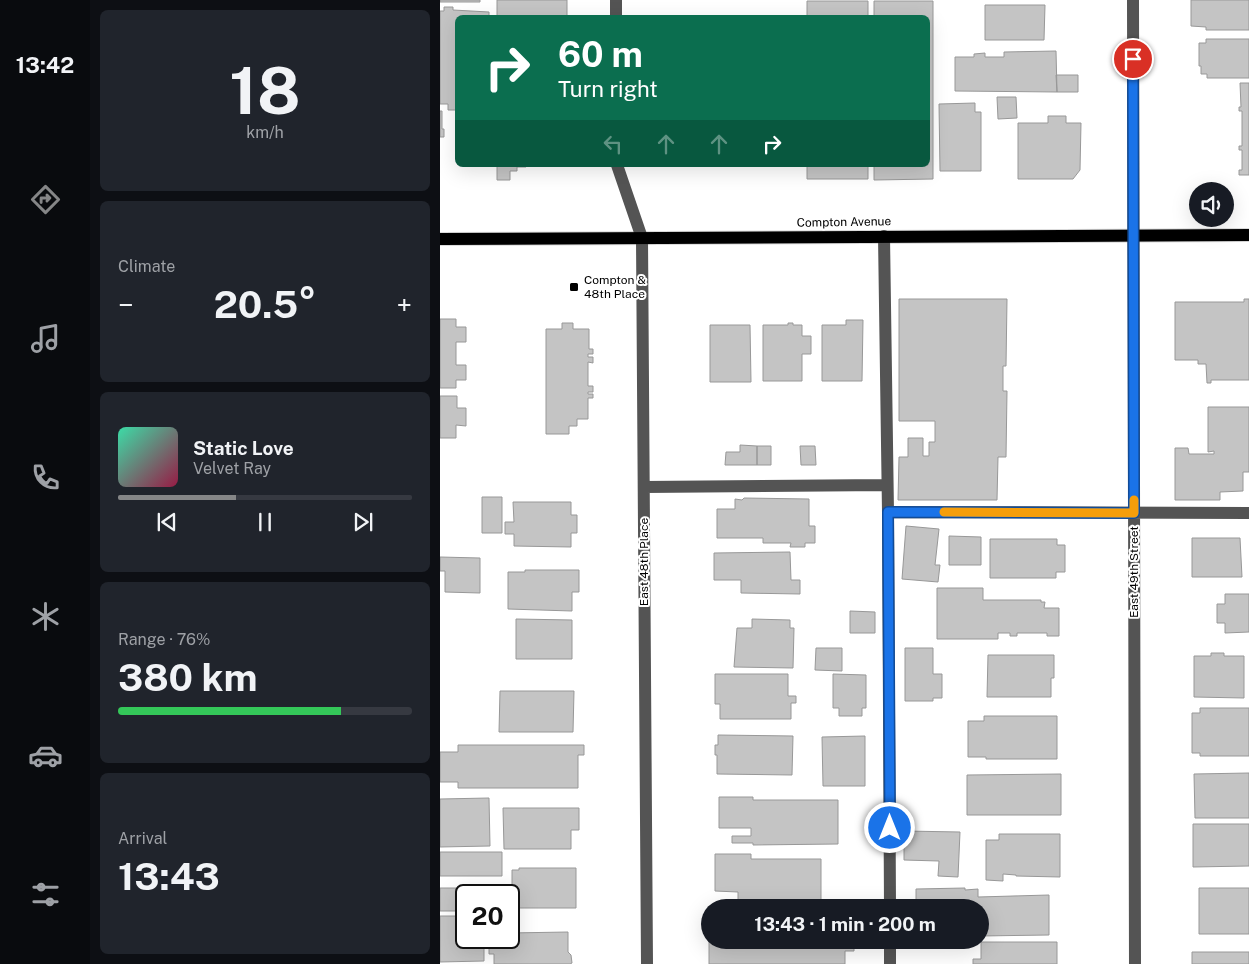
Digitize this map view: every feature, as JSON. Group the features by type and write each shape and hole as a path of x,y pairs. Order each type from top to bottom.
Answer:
{"main road":[{"name":"Compton Avenue","path":"440,239 1249,235"}],"street":[{"path":"616,0 616,15"},
{"name":"East 49th Street","path":"1133,0 1135,964"},
{"name":"East 48th Place","path":"618,167 642,238 647,964"},
{"path":"884,236 888,485 890,899"},
{"path":"644,487 888,485"},
{"path":"888,512 1249,513"},
{"path":"890,949 890,964"}],"building":[{"path":"440,0 480,0 480,2 440,2"},
{"path":"497,0 567,0 567,15 497,15"},
{"path":"1191,0 1249,0 1249,30 1206,30 1206,27 1191,26"},
{"path":"807,1 868,1 868,15 807,15"},
{"path":"874,1 933,1 933,179 874,180 874,167 930,167 930,15 874,15"},
{"path":"985,5 1045,5 1044,40 985,40"},
{"path":"444,7 453,7 453,10 489,12 489,15 455,15 455,110 448,110 448,104 440,104 440,11 444,11"},
{"path":"1206,39 1249,39 1249,78 1207,78 1207,74 1201,74 1199,43 1206,43"},
{"path":"1056,51 1057,92 955,91 955,57 974,57 974,54 985,53 985,57 1004,57 1004,52"},
{"path":"1056,75 1078,75 1078,92 1057,92"},
{"path":"1240,83 1249,83 1249,175 1239,175 1239,170 1242,170 1242,150 1239,150 1239,146 1242,146 1242,111 1239,111 1239,107 1241,107"},
{"path":"997,97 1016,97 1017,118 998,119"},
{"path":"975,103 975,112 981,112 981,171 940,171 939,104"},
{"path":"440,111 442,111 444,137 440,137"},
{"path":"1048,116 1066,116 1066,123 1081,123 1080,170 1073,179 1018,179 1018,123 1048,123"},
{"path":"497,167 517,167 517,171 510,171 510,180 497,180"},
{"path":"807,167 868,167 868,179 807,179"},
{"path":"899,299 1007,299 1006,366 1003,366 1003,391 1007,391 1006,457 998,457 997,500 898,500 899,457 908,457 908,438 923,438 923,456 929,456 929,442 935,442 935,421 899,421"},
{"path":"1244,299 1249,299 1249,380 1211,380 1211,383 1207,383 1206,364 1198,364 1198,360 1175,360 1175,302 1244,302"},
{"path":"440,319 456,319 456,327 466,327 466,342 456,342 456,365 466,365 466,380 456,380 456,388 440,388"},
{"path":"846,320 863,320 862,381 822,381 822,325 846,325"},
{"path":"562,323 573,323 573,329 589,329 589,349 593,349 593,354 588,354 588,357 593,357 593,363 588,362 588,386 593,386 593,392 588,392 588,394 593,394 593,398 588,398 588,419 577,419 577,426 569,426 569,434 546,434 546,329 562,329"},
{"path":"788,323 802,325 802,336 811,336 811,354 802,354 802,381 763,381 763,325 788,325"},
{"path":"710,325 750,325 751,382 710,382"},
{"path":"440,396 457,396 457,408 466,408 466,426 456,425 456,438 440,438"},
{"path":"1208,407 1249,407 1249,472 1243,472 1243,491 1220,492 1220,500 1175,500 1175,448 1188,448 1189,454 1214,454 1214,451 1208,452"},
{"path":"740,445 757,446 757,465 725,465 726,452 740,452"},
{"path":"757,446 771,446 771,465 757,465"},
{"path":"800,446 815,446 816,465 801,465"},
{"path":"482,497 502,497 502,533 482,533"},
{"path":"744,498 809,499 809,526 815,526 815,543 805,543 805,547 790,547 791,543 763,543 763,538 717,538 717,509 735,509 735,499 742,500"},
{"path":"513,502 571,502 571,515 577,515 577,533 571,533 571,547 514,546 514,534 505,534 505,522 514,522"},
{"path":"906,526 939,529 935,565 940,565 938,582 902,579"},
{"path":"949,536 981,537 981,565 949,565"},
{"path":"1192,538 1240,538 1242,577 1192,577"},
{"path":"990,539 1057,539 1057,545 1065,545 1065,572 1056,572 1056,578 990,578"},
{"path":"790,552 791,580 800,580 800,594 741,593 741,580 714,580 714,553"},
{"path":"440,557 480,558 480,593 445,592 445,571 440,571"},
{"path":"525,570 579,570 579,592 572,592 572,611 508,609 508,572 525,572"},
{"path":"937,588 983,588 983,600 1041,600 1041,602 1045,602 1044,608 1059,608 1059,636 1047,636 1047,633 1017,633 1017,636 1010,636 1010,633 998,633 998,639 937,639"},
{"path":"1225,594 1249,594 1249,632 1225,633 1225,623 1217,623 1217,604 1225,604"},
{"path":"850,611 875,612 875,633 850,633"},
{"path":"516,619 572,620 572,659 516,659"},
{"path":"752,619 790,620 790,628 794,628 793,668 734,667 737,628 752,628"},
{"path":"816,648 842,648 842,671 815,670"},
{"path":"905,648 933,648 933,674 942,674 942,698 933,698 933,701 905,701"},
{"path":"1211,653 1224,653 1224,656 1244,656 1244,698 1194,697 1194,656 1211,656"},
{"path":"988,655 1054,655 1054,678 1051,678 1051,697 987,697"},
{"path":"715,674 788,674 788,696 796,696 796,703 791,703 791,719 720,719 720,704 715,704"},
{"path":"833,674 866,675 866,708 862,708 862,716 839,716 839,708 833,708"},
{"path":"500,691 574,691 573,732 499,732"},
{"path":"1200,708 1249,708 1249,756 1200,756 1200,753 1192,753 1192,713 1200,713"},
{"path":"984,716 1057,716 1057,759 986,759 986,757 968,757 968,721 984,721"},
{"path":"718,735 793,736 792,775 717,774 715,745 718,745"},
{"path":"865,736 865,786 823,786 822,737"},
{"path":"458,745 584,745 584,755 578,755 578,788 458,788 458,782 440,782 440,752 458,752"},
{"path":"1249,773 1249,818 1195,818 1194,774"},
{"path":"1061,774 1061,815 967,815 967,775"},
{"path":"719,797 753,797 753,800 838,800 838,844 753,845 753,843 732,843 732,836 751,836 751,828 719,828"},
{"path":"489,798 490,846 440,847 440,799"},
{"path":"503,808 579,808 579,830 571,830 571,849 504,849"},
{"path":"1193,824 1249,824 1249,866 1193,867"},
{"path":"904,831 960,832 958,877 938,876 939,861 904,860"},
{"path":"999,834 1060,834 1060,877 1003,874 1003,881 986,880 986,840 999,840"},
{"path":"440,852 502,852 502,876 440,876"},
{"path":"715,854 751,854 751,859 821,859 821,899 738,899 738,892 715,891"},
{"path":"519,868 576,868 576,908 520,908 520,884 512,884 512,870 519,870"},
{"path":"440,888 455,888 455,911 440,911"},
{"path":"1199,888 1249,888 1249,934 1199,934"},
{"path":"916,889 978,889 978,897 1049,895 1049,935 989,936 989,899 916,899"},
{"path":"440,916 455,916 455,949 484,949 484,961 440,962"},
{"path":"568,932 568,952 571,955 572,963 494,964 494,954 489,954 489,949 520,949 520,933"},
{"path":"989,942 1057,942 1057,964 973,964 973,959 981,959 981,949 989,949"},
{"path":"709,949 854,949 854,951 845,951 845,964 709,964"},
{"path":"1192,952 1249,952 1249,964 1192,964"}],"slow traffic":[{"path":"944,512 1134,513 1134,500"}],"place":[{"name":"Compton & 48th Place","path":"574,287"}],"route":[{"path":"890,828 888,512 1134,513 1133,59"}]}
